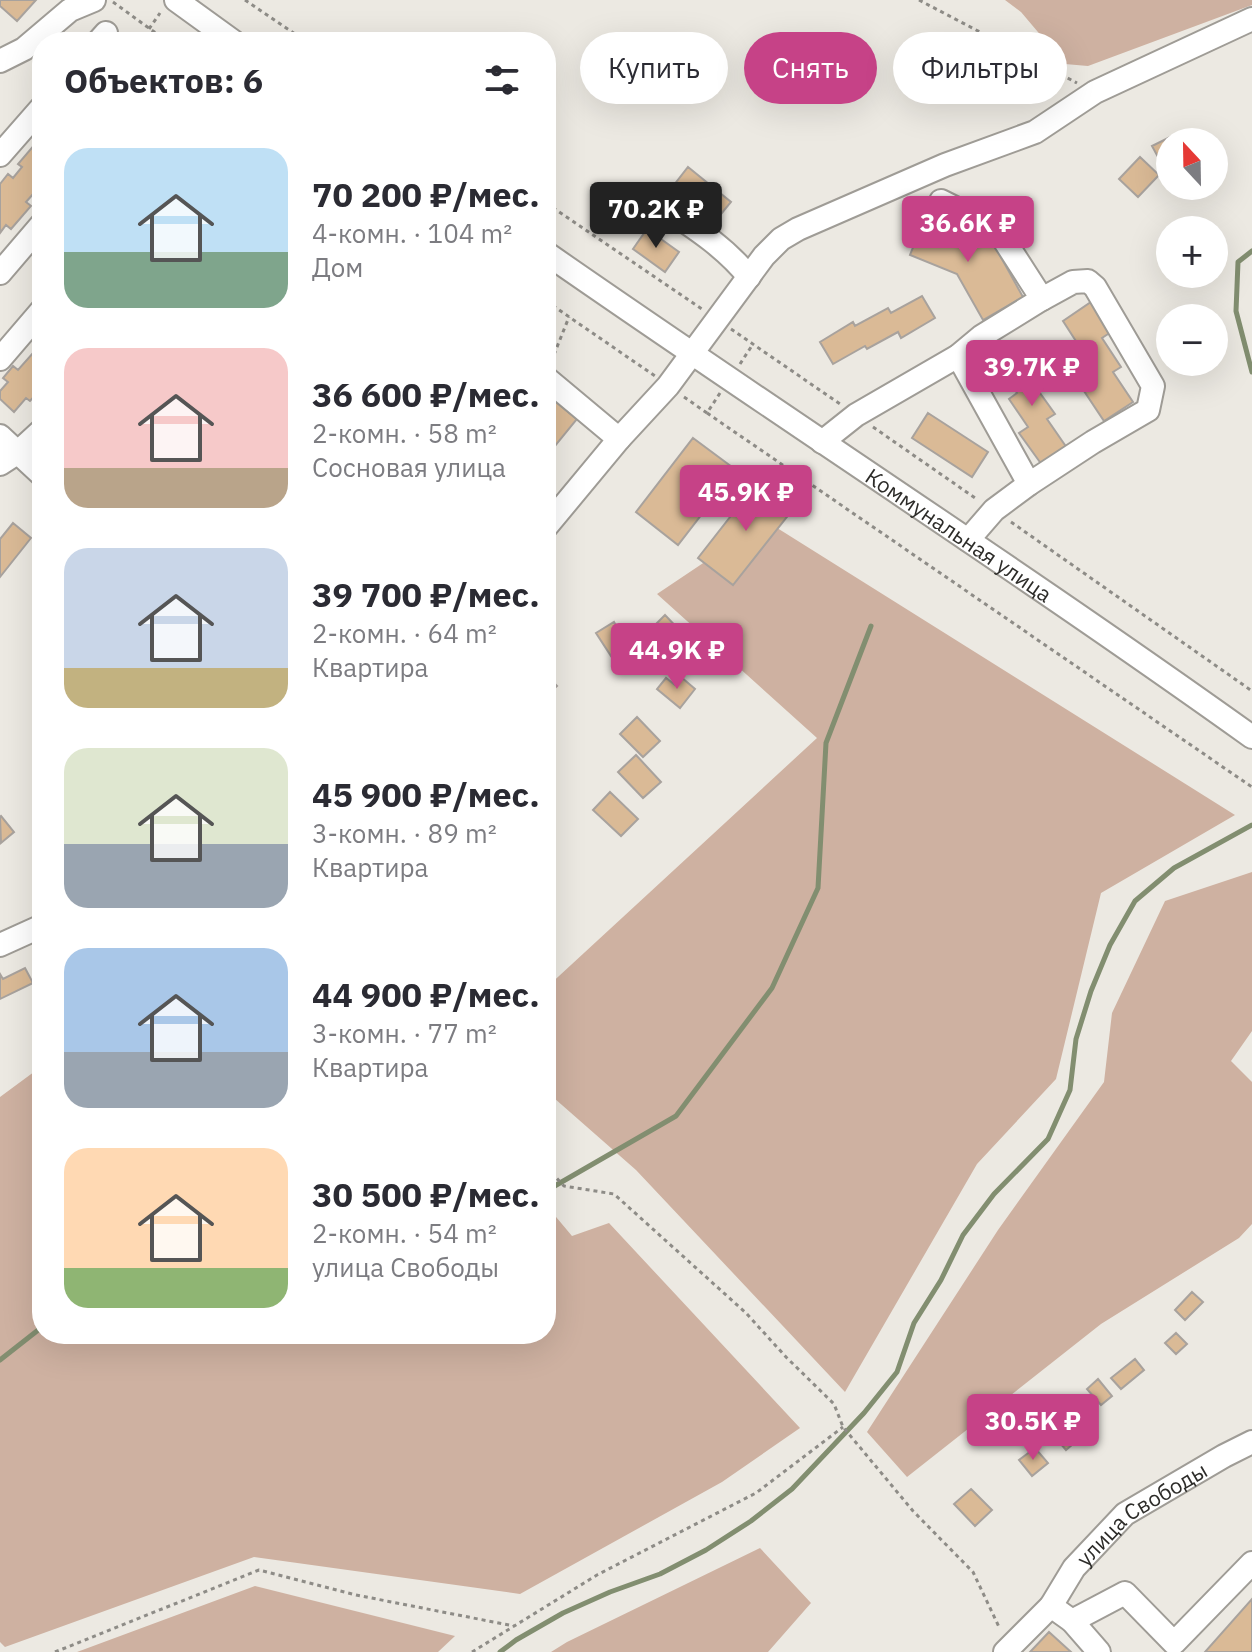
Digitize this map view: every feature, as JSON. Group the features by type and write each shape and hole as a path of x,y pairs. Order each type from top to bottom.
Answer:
{"street":[{"path":"44,32 86,1"},
{"path":"168,6 216,32"},
{"path":"556,515 668,386 764,256 781,239 945,165 1035,132 1095,92 1252,19"},
{"path":"0,38 7,44 24,49"},
{"path":"0,61 32,42"},
{"path":"0,155 32,118"},
{"path":"941,201 997,229 1042,299"},
{"path":"665,208 700,231 749,277"},
{"path":"0,273 32,236"},
{"name":"Коммунальная улица","path":"556,260 1146,661 1252,737"},
{"path":"822,442 856,415 958,356 982,336 1042,299 1073,282 1088,281 1095,287 1153,386 1148,410 1029,484 994,510 968,540"},
{"path":"0,359 32,322"},
{"path":"958,356 1029,484"},
{"path":"556,385 619,439"},
{"path":"0,436 8,458 32,470"},
{"path":"8,458 32,438"},
{"path":"0,945 32,931"},
{"name":"улица Свободы","path":"1007,1649 1051,1606 1074,1568 1125,1514 1252,1442"},
{"path":"1072,1621 1125,1593 1176,1647 1252,1563"},
{"path":"1051,1606 1072,1621 1099,1652"}],"path":[{"path":"110,0 153,32"},
{"path":"245,0 292,32"},
{"path":"919,0 1095,92"},
{"path":"149,29 168,6"},
{"path":"556,210 1252,691"},
{"path":"556,308 1252,787"},
{"path":"556,350 569,317"},
{"path":"707,413 753,344"},
{"path":"556,1178 564,1186 614,1194 746,1313 834,1404 843,1427 913,1511 973,1572 1007,1649"},
{"path":"472,1652 597,1575 756,1493 843,1427"},
{"path":"55,1652 259,1570 356,1595 514,1626"}],"shaded area":[{"path":"1005,0 1252,0 1252,5 1088,66 1067,64 1067,32 1038,32 1021,12"},
{"path":"766,521 1235,815 1101,893 1056,1079 977,1164 845,1392 636,1170 556,1100 556,979 817,738 657,594"},
{"path":"1252,872 1252,1031 1231,1061 1252,1082 1252,1224 1239,1238 1101,1324 907,1477 867,1432 998,1230 1104,1082 1112,1013 1165,901"},
{"path":"32,1073 32,1344 556,1344 556,1217 572,1236 609,1223 800,1428 722,1482 520,1594 254,1557 5,1647 0,1642 0,1097"},
{"path":"760,1548 811,1603 768,1652 551,1652 567,1642"},
{"path":"255,1586 455,1636 438,1652 77,1652"}],"building":[{"path":"0,0 36,0 17,21 0,6"},
{"path":"32,148 32,195 26,202 31,206 11,229 6,225 0,233 0,184 8,174 13,178 22,167 18,164"},
{"path":"1140,157 1156,172 1156,178 1138,197 1119,179"},
{"path":"688,167 731,202 712,225 670,190"},
{"path":"926,215 992,241 1023,297 983,320 957,274 910,255"},
{"path":"647,229 679,252 665,272 633,249"},
{"path":"922,296 935,318 901,338 898,332 833,364 820,342 853,322 855,326 888,308 891,313"},
{"path":"1091,302 1111,332 1102,338 1121,367 1113,372 1133,402 1104,421 1084,391 1093,385 1072,354 1081,349 1063,321"},
{"path":"1020,349 1043,381 1035,386 1055,414 1047,419 1067,448 1042,465 1019,433 1028,427 1009,399 1017,393 998,365"},
{"path":"32,354 32,399 30,401 26,398 14,412 0,399 0,391 8,382 3,378 13,366 18,370"},
{"path":"556,402 577,419 556,445"},
{"path":"928,413 988,452 972,477 912,438"},
{"path":"693,438 736,470 678,545 636,512"},
{"path":"759,480 794,508 733,585 698,558"},
{"path":"13,523 31,538 0,577 0,539"},
{"path":"665,615 685,636 667,653 648,632"},
{"path":"614,622 628,645 611,656 596,633"},
{"path":"681,677 695,689 680,708 657,689 666,678 675,685"},
{"path":"637,717 660,741 643,757 620,734"},
{"path":"636,755 661,782 643,798 618,772"},
{"path":"610,792 638,819 621,836 593,810"},
{"path":"0,817 14,832 1,843"},
{"path":"25,968 32,983 0,999 0,974 3,979"},
{"path":"1192,1292 1203,1302 1185,1320 1175,1310"},
{"path":"1176,1333 1187,1344 1176,1354 1165,1343"},
{"path":"1135,1359 1144,1370 1121,1389 1111,1378"},
{"path":"1098,1379 1112,1396 1101,1405 1087,1389"},
{"path":"1069,1425 1080,1438 1066,1450 1055,1437"},
{"path":"1035,1448 1048,1463 1032,1476 1019,1460"},
{"path":"971,1489 992,1510 975,1526 954,1504"},
{"path":"1252,1599 1252,1652 1205,1652"},
{"path":"1049,1632 1071,1652 1030,1652"}],"waterway":[{"path":"1252,251 1238,262 1236,311 1252,372"},
{"path":"556,1185 676,1116 772,988 818,888 826,743 871,626"},
{"path":"500,1652 563,1613 660,1574 706,1550 751,1521 792,1489 864,1413 897,1372 914,1323 941,1280 963,1235 994,1194 1048,1139 1070,1090 1076,1039 1091,991 1110,945 1135,901 1174,868 1252,825"},
{"path":"0,1360 32,1335"}]}
